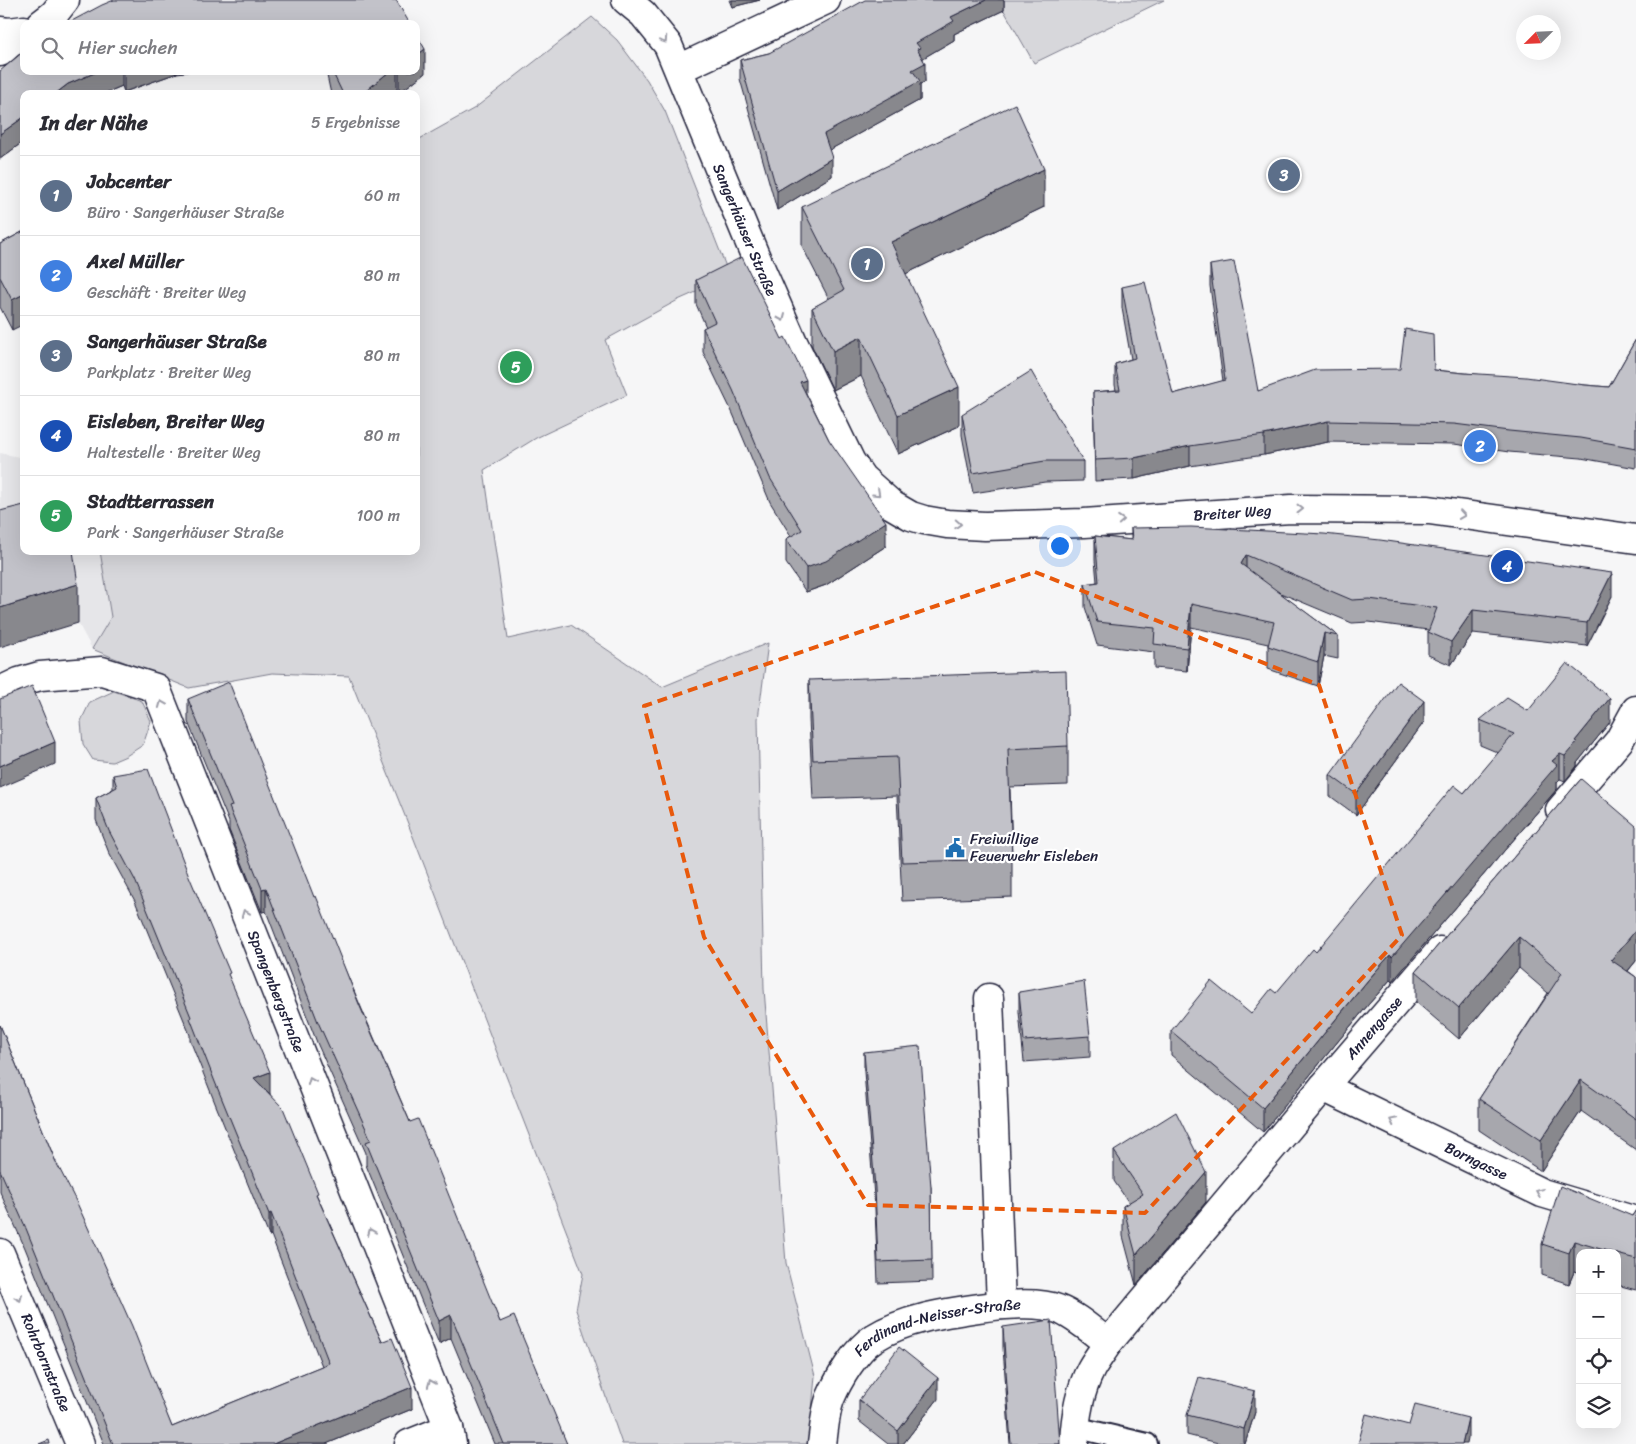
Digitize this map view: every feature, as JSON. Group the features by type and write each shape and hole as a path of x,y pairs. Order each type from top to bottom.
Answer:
{"street":[{"path":"46,20 54,14 65,0"},
{"path":"679,69 826,0"},
{"name":"Sangerhäuser Straße","path":"629,2 662,36 668,45 785,324 851,462"},
{"path":"0,31 20,31"},
{"path":"0,52 20,34"},
{"name":"Breiter Weg","path":"851,462 862,478 892,506 911,516 947,524 993,526 1084,523 1291,509 1429,510 1636,539"},
{"name":"Spangenbergstraße","path":"0,691 19,682 40,676 102,671 156,688 450,1436"},
{"path":"1542,832 1619,742 1636,710"},
{"name":"Annengasse","path":"1074,1435 1079,1401 1091,1369 1108,1343 1458,929"},
{"path":"989,998 1001,1305"},
{"name":"Borngasse","path":"1323,1087 1542,1193 1636,1221"},
{"name":"Rohrbornstraße","path":"0,1253 80,1444"},
{"name":"Ferdinand-Neisser-Straße","path":"822,1444 830,1401 840,1379 852,1361 872,1339 894,1327 946,1313 1001,1305 1044,1305 1069,1314 1108,1343"},
{"path":"409,1444 450,1436"}],"lane":[{"path":"1074,1435 1147,1444"}],"highlighted area":[{"path":"1035,572 1319,685 1402,935 1145,1213 868,1205 704,937 644,706"}],"shaded area":[{"path":"998,0 1164,0 1034,63"},
{"path":"592,17 617,40 647,80 665,111 730,277 678,300 605,340 627,395 536,438 484,470 508,639 571,625 662,687 768,643 758,719 764,989 786,1263 815,1376 809,1444 622,1444 576,1310 583,1274 349,676 272,673 189,688 92,649 111,617 101,555 420,555 420,139 475,108"},
{"path":"0,453 20,457 20,555 101,555 111,617 92,649 78,623 0,647"},
{"path":"114,691 142,701 151,721 143,745 112,762 93,760 83,744 81,721 90,702"}],"building":[{"path":"114,0 396,0 408,20 74,20"},
{"path":"865,0 986,0 951,17 954,21 916,43 920,48 917,49 925,63 912,70 920,81 824,134 832,158 777,191 740,60 769,53"},
{"path":"420,41 425,49 420,53"},
{"path":"20,54 20,75 89,75 68,84 60,90 20,90 20,120 0,134 0,71"},
{"path":"334,75 385,75 367,90 341,90"},
{"path":"1015,104 1044,169 891,242 959,387 898,415 861,337 833,351 812,308 844,290 802,207"},
{"path":"20,233 20,296 12,300 0,277 0,244"},
{"path":"742,257 782,339 785,337 806,380 800,382 829,440 886,522 826,561 806,568 786,539 802,530 770,478 733,390 703,328 715,322 696,280"},
{"path":"1234,261 1258,391 1315,370 1400,369 1405,329 1433,334 1434,370 1526,377 1609,387 1636,339 1636,448 1581,438 1454,424 1328,421 1264,435 1190,446 1134,458 1095,460 1093,392 1120,390 1115,364 1135,358 1122,287 1145,282 1173,394 1225,380 1210,265"},
{"path":"1031,371 1083,461 1045,461 973,473 962,414"},
{"path":"20,506 20,555 74,555 78,584 0,608 0,511"},
{"path":"1191,527 1324,534 1380,540 1612,573 1587,623 1473,610 1451,642 1428,632 1437,608 1369,599 1352,600 1246,555 1241,564 1338,636 1324,633 1318,662 1268,646 1274,622 1191,604 1187,648 1154,644 1155,628 1097,622 1085,584 1099,582 1095,536 1132,540 1131,528"},
{"path":"1567,663 1610,698 1565,756 1560,754 1552,761 1557,765 1392,957 1390,955 1368,980 1263,1108 1171,1031 1211,981 1251,1014 1271,989 1276,993 1313,949 1316,952 1454,785 1464,793 1514,734 1480,720 1507,698 1528,711"},
{"name":"Freiwillige Feuerwehr Eisleben","path":"1066,671 1068,746 1008,749 1012,859 902,862 897,757 813,760 809,680"},
{"path":"229,682 314,897 316,896 359,1004 410,1122 418,1119 500,1322 514,1316 567,1444 504,1444 451,1315 439,1321 366,1142 371,1140 318,1022 266,888 262,889 229,807 232,806 188,699"},
{"path":"1398,682 1424,701 1356,794 1330,775"},
{"path":"32,686 55,742 0,766 0,699"},
{"path":"148,769 189,876 230,973 228,974 270,1072 254,1078 283,1108 318,1193 316,1194 382,1342 392,1338 412,1387 273,1444 113,1444 25,1226 0,1170 0,1025 55,1160 77,1203 132,1326 172,1427 329,1363 271,1213 269,1214 215,1082 191,1017 135,880 109,831 96,798 117,787 113,775"},
{"path":"1581,779 1636,826 1636,930 1611,960 1636,977 1636,1119 1581,1080 1541,1140 1479,1099 1562,973 1519,937 1459,1008 1416,971"},
{"path":"1084,981 1090,1036 1024,1041 1019,992"},
{"path":"920,1046 931,1187 932,1260 878,1262 875,1188 864,1052"},
{"path":"1176,1112 1206,1172 1136,1255 1123,1206 1143,1194 1114,1151"},
{"path":"1560,1186 1632,1216 1636,1210 1636,1259 1621,1255 1621,1249 1601,1249 1574,1241 1569,1253 1542,1244"},
{"path":"1051,1320 1060,1444 1011,1444 1003,1327"},
{"path":"899,1347 938,1378 898,1431 859,1400"},
{"path":"1199,1377 1255,1391 1244,1429 1187,1415"},
{"path":"1415,1405 1468,1418 1462,1444 1358,1444 1366,1414 1409,1425"},
{"path":"49,1440 50,1444 39,1444"}],"place":[{"name":"Sangerhäuser Straße","path":"1284,175"},
{"name":"Jobcenter","path":"867,264"},
{"name":"Stadtterrassen","path":"516,367"},
{"name":"Axel Müller","path":"1480,446"},
{"name":"Eisleben, Breiter Weg","path":"1507,566"},
{"name":"Freiwillige Feuerwehr Eisleben","path":"955,848"}]}
